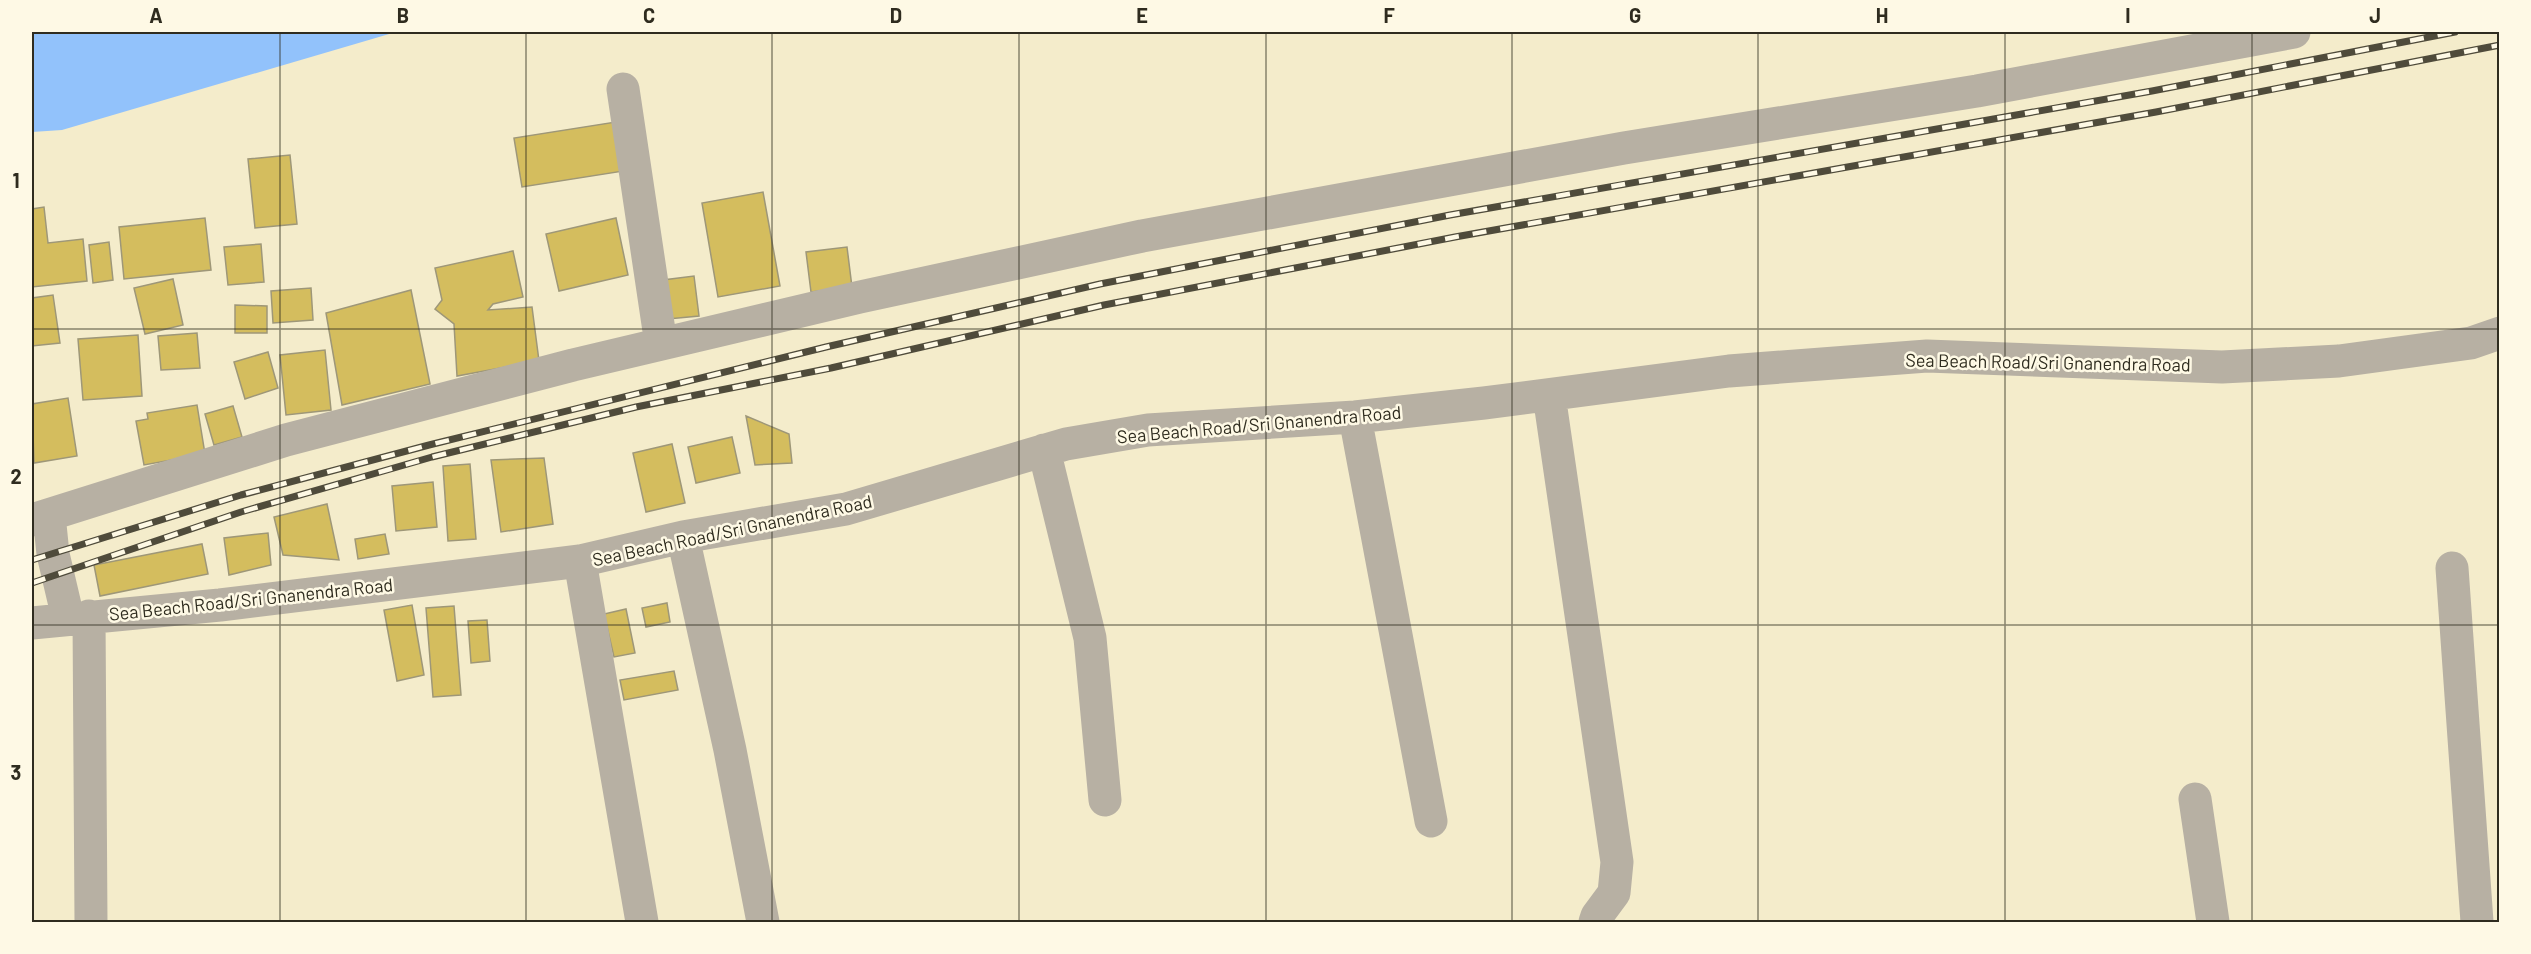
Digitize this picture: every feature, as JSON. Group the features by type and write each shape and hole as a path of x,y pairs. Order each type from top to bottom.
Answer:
{"street":[{"path":"91,922 79,617 40,517 286,440 661,344 860,297 1142,236 1624,148 1977,91 2294,32"},
{"path":"623,89 661,344"},
{"name":"Sea Beach Road/Sri Gnanendra Road","path":"32,623 220,605 580,561 683,537 846,509 1066,444 1148,430 1355,417 1549,395 1729,371 1927,356 2222,367 2339,361 2471,344 2499,333"},
{"path":"1549,395 1617,862 1614,894 1595,922"},
{"path":"1355,417 1431,821"},
{"path":"1044,450 1090,638 1105,800"},
{"path":"683,537 730,750 763,922"},
{"path":"580,561 642,922"},
{"path":"2452,568 2477,922"},
{"path":"2195,799 2213,922"}],"water":[{"path":"32,32 396,32 62,130 32,132"}],"building":[{"path":"622,121 630,170 522,187 514,138"},
{"path":"290,155 297,224 255,228 248,159"},
{"path":"763,192 780,286 718,297 702,203"},
{"path":"44,207 48,243 83,239 87,281 32,287 32,209"},
{"path":"205,218 211,270 124,279 119,227"},
{"path":"616,218 628,275 559,291 546,234"},
{"path":"109,242 113,280 93,283 89,245"},
{"path":"261,244 264,282 228,285 224,247"},
{"path":"847,247 852,287 811,292 806,252"},
{"path":"513,251 523,297 493,304 488,310 532,307 539,361 457,376 454,324 435,309 442,300 435,268"},
{"path":"694,276 699,316 668,319 663,280"},
{"path":"173,279 183,325 145,334 134,288"},
{"path":"311,288 313,320 273,323 271,291"},
{"path":"411,290 430,384 342,405 326,313"},
{"path":"53,295 60,343 32,346 32,298"},
{"path":"235,305 267,306 267,333 235,333"},
{"path":"197,333 200,368 161,370 158,336"},
{"path":"138,335 142,396 83,400 78,339"},
{"path":"325,350 331,410 286,415 280,355"},
{"path":"268,352 278,388 245,399 234,362"},
{"path":"68,398 77,456 34,463 32,404"},
{"path":"197,405 205,454 144,465 136,421 148,419 147,413"},
{"path":"233,406 242,437 214,445 205,414"},
{"path":"746,416 789,434 792,463 755,465"},
{"path":"732,437 740,473 696,483 688,447"},
{"path":"672,444 685,503 646,512 633,453"},
{"path":"544,458 553,524 501,532 491,460"},
{"path":"470,464 476,539 448,541 443,466"},
{"path":"433,482 437,527 396,531 392,486"},
{"path":"327,504 339,560 283,555 274,517"},
{"path":"268,533 271,565 229,575 224,538"},
{"path":"385,534 389,554 358,559 355,539"},
{"path":"202,544 208,574 100,596 94,565"},
{"path":"667,603 670,622 646,627 642,608"},
{"path":"412,605 424,675 397,681 384,610"},
{"path":"454,606 461,695 433,697 426,608"},
{"path":"626,609 635,653 614,657 604,614"},
{"path":"487,620 490,661 471,663 468,621"},
{"path":"674,671 678,690 624,700 620,680"}],"railway":[{"path":"32,560 241,495 429,445 826,347 1100,284 1450,215 2152,91 2455,32"},
{"path":"32,583 241,512 432,457 636,407 831,368 1104,305 1455,237 2156,112 2500,45"}]}
